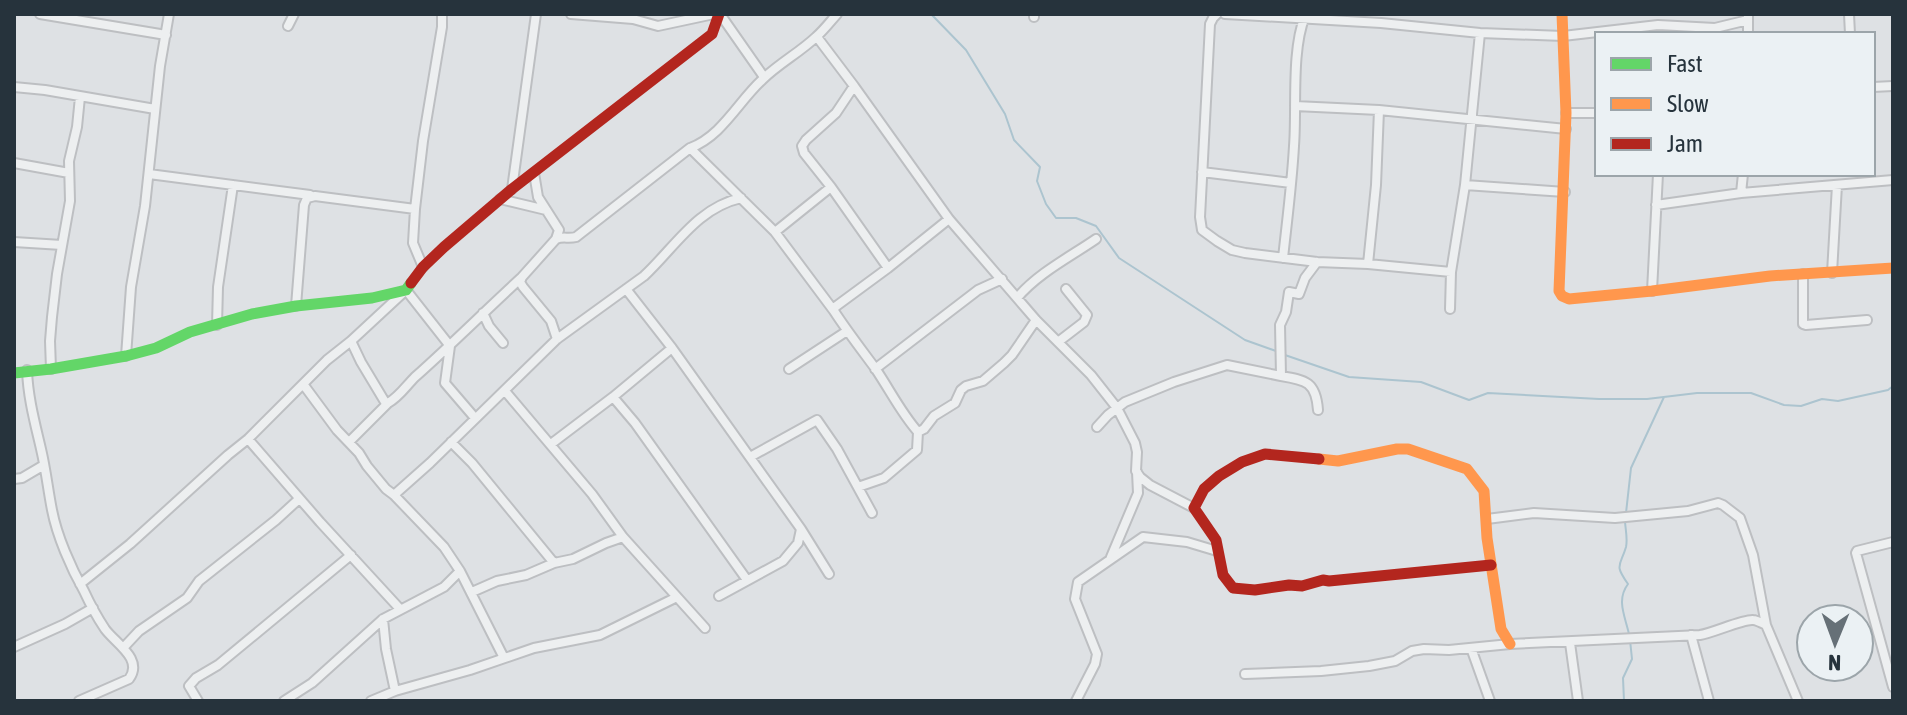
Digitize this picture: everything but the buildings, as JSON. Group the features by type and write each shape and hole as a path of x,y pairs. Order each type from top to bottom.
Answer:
{"street":[{"path":"40,14 166,35"},
{"path":"126,356 131,287 169,14"},
{"path":"288,26 294,14"},
{"path":"423,267 413,243 415,209 442,14"},
{"path":"512,189 536,14"},
{"path":"571,14 633,19 658,26 717,14"},
{"path":"717,14 764,77"},
{"path":"80,584 248,439 327,360 406,290 423,267 444,247 512,189 712,34 717,14"},
{"path":"534,173 538,197 559,235 570,239 576,237 690,148 701,144 737,110 764,77 817,37 837,14"},
{"path":"1217,14 1210,24 1200,217 1202,230 1232,250 1317,262 1451,272"},
{"path":"1225,14 1382,19 1480,33 1595,34"},
{"path":"1562,14 1566,113 1559,291 1562,296 1569,299 1770,276 1893,268"},
{"path":"1283,258 1291,183 1295,75 1305,16"},
{"path":"1626,32 1715,28 1748,17"},
{"path":"1450,309 1451,272 1465,185 1480,33"},
{"path":"817,37 949,219 1036,320 1091,375 1117,408 1135,443 1138,493 1110,559"},
{"path":"854,86 836,113 802,146 888,268"},
{"path":"14,87 155,109"},
{"path":"51,369 50,341 57,274 70,201 69,161 80,97"},
{"path":"1295,106 1379,110 1566,129"},
{"path":"1368,264 1379,110"},
{"path":"1566,113 1595,113"},
{"path":"690,148 775,232 918,432 917,450 901,465 884,478 858,487"},
{"path":"14,163 69,173"},
{"path":"1202,172 1291,183"},
{"path":"149,174 415,209"},
{"path":"1652,291 1658,176"},
{"path":"1741,193 1743,176"},
{"path":"1656,205 1741,193 1893,180"},
{"path":"217,325 218,287 233,185"},
{"path":"1465,185 1565,192"},
{"path":"1832,273 1837,185"},
{"path":"775,232 831,187"},
{"path":"296,306 304,205 307,198 315,196"},
{"path":"394,495 557,339 656,265 693,223 741,198"},
{"path":"500,199 546,210"},
{"path":"834,311 835,307 949,219"},
{"path":"349,442 522,277 559,235"},
{"path":"1017,298 1025,288 1096,239"},
{"path":"14,242 62,245"},
{"path":"1281,376 1280,325 1286,312 1287,296 1289,292 1299,294 1305,278 1317,262"},
{"path":"1803,274 1803,324 1867,320"},
{"path":"522,277 520,282 551,321 557,339"},
{"path":"875,369 978,290 1002,279"},
{"path":"626,289 750,457 829,574"},
{"path":"1058,342 1084,322 1087,315 1066,289"},
{"path":"14,373 126,356 156,348 190,332 252,314 372,298 406,290"},
{"path":"406,290 450,346 445,383 475,418"},
{"path":"483,313 503,343"},
{"path":"918,432 934,416 955,403 961,390 983,381 1004,363 1036,320"},
{"path":"789,369 847,331"},
{"path":"351,341 366,372 388,403"},
{"path":"551,444 672,348"},
{"path":"1097,427 1117,408 1143,394 1227,365 1305,380 1314,391 1318,410"},
{"path":"27,370 28,391 52,512 80,584 107,632 124,647 134,667 129,679 79,701"},
{"path":"303,384 386,489 444,547 472,592 504,658"},
{"path":"505,391 592,494 623,537 705,628"},
{"path":"613,397 747,580"},
{"path":"750,457 817,420 837,449 872,513"},
{"path":"248,439 400,609"},
{"path":"451,442 554,563"},
{"path":"1194,508 1204,489 1219,476 1259,456 1338,461 1408,449 1467,469 1484,491 1487,538 1501,629 1510,644"},
{"path":"14,479 22,478 44,465"},
{"path":"1136,471 1150,485 1194,508 1216,540 1223,575 1233,588 1255,590 1302,586 1323,580 1491,565"},
{"path":"124,647 139,631 187,598 199,581 299,499"},
{"path":"1487,519 1534,513 1615,518 1723,505 1740,518 1753,555 1766,625 1798,701"},
{"path":"719,596 783,561 798,543 801,529"},
{"path":"472,592 497,581 573,559 623,537"},
{"path":"1076,701 1097,659 1075,599 1078,582 1143,537 1187,542 1217,551"},
{"path":"1893,542 1856,553 1892,671 1893,687"},
{"path":"198,701 189,686 196,678 218,665 351,555"},
{"path":"284,701 312,683 383,619 444,587 460,571"},
{"path":"371,701 534,648 600,635 677,597"},
{"path":"14,647 93,608"},
{"path":"383,619 387,660 395,691"},
{"path":"1245,674 1369,666 1395,661 1412,651 1424,649 1691,635 1713,633 1754,620 1766,625"},
{"path":"1691,635 1709,701"},
{"path":"1570,643 1578,701"},
{"path":"1471,648 1490,701"}],"waterway":[{"path":"931,14 966,50 1005,114 1014,140 1040,167 1037,181 1046,204 1056,218 1076,218 1096,226 1119,258 1245,340 1276,351"},
{"path":"1282,354 1349,377 1421,382 1469,400 1488,393 1599,399 1751,393 1784,405 1801,406 1822,399 1838,401 1888,390 1893,386"},
{"path":"1626,513 1631,468 1664,397"},
{"path":"1625,520 1627,544 1620,566 1628,584 1622,602 1629,634"},
{"path":"1624,701 1623,678 1632,659 1630,640"}],"traffic: fast":[{"path":"14,373 126,356 156,348 190,332 252,314 372,298 406,290 411,283"}],"traffic: slow":[{"path":"1562,14 1566,113 1559,291 1562,296 1569,299 1770,276 1893,268"},
{"path":"1319,459 1338,461 1408,449 1467,469 1484,491 1487,538 1501,629 1510,644"}],"traffic: jam":[{"path":"411,283 444,247 512,189 712,34 719,14"},
{"path":"1319,459 1265,454 1242,462 1204,489 1194,508 1216,540 1223,575 1233,588 1255,590 1302,586 1323,580 1491,565"}]}
